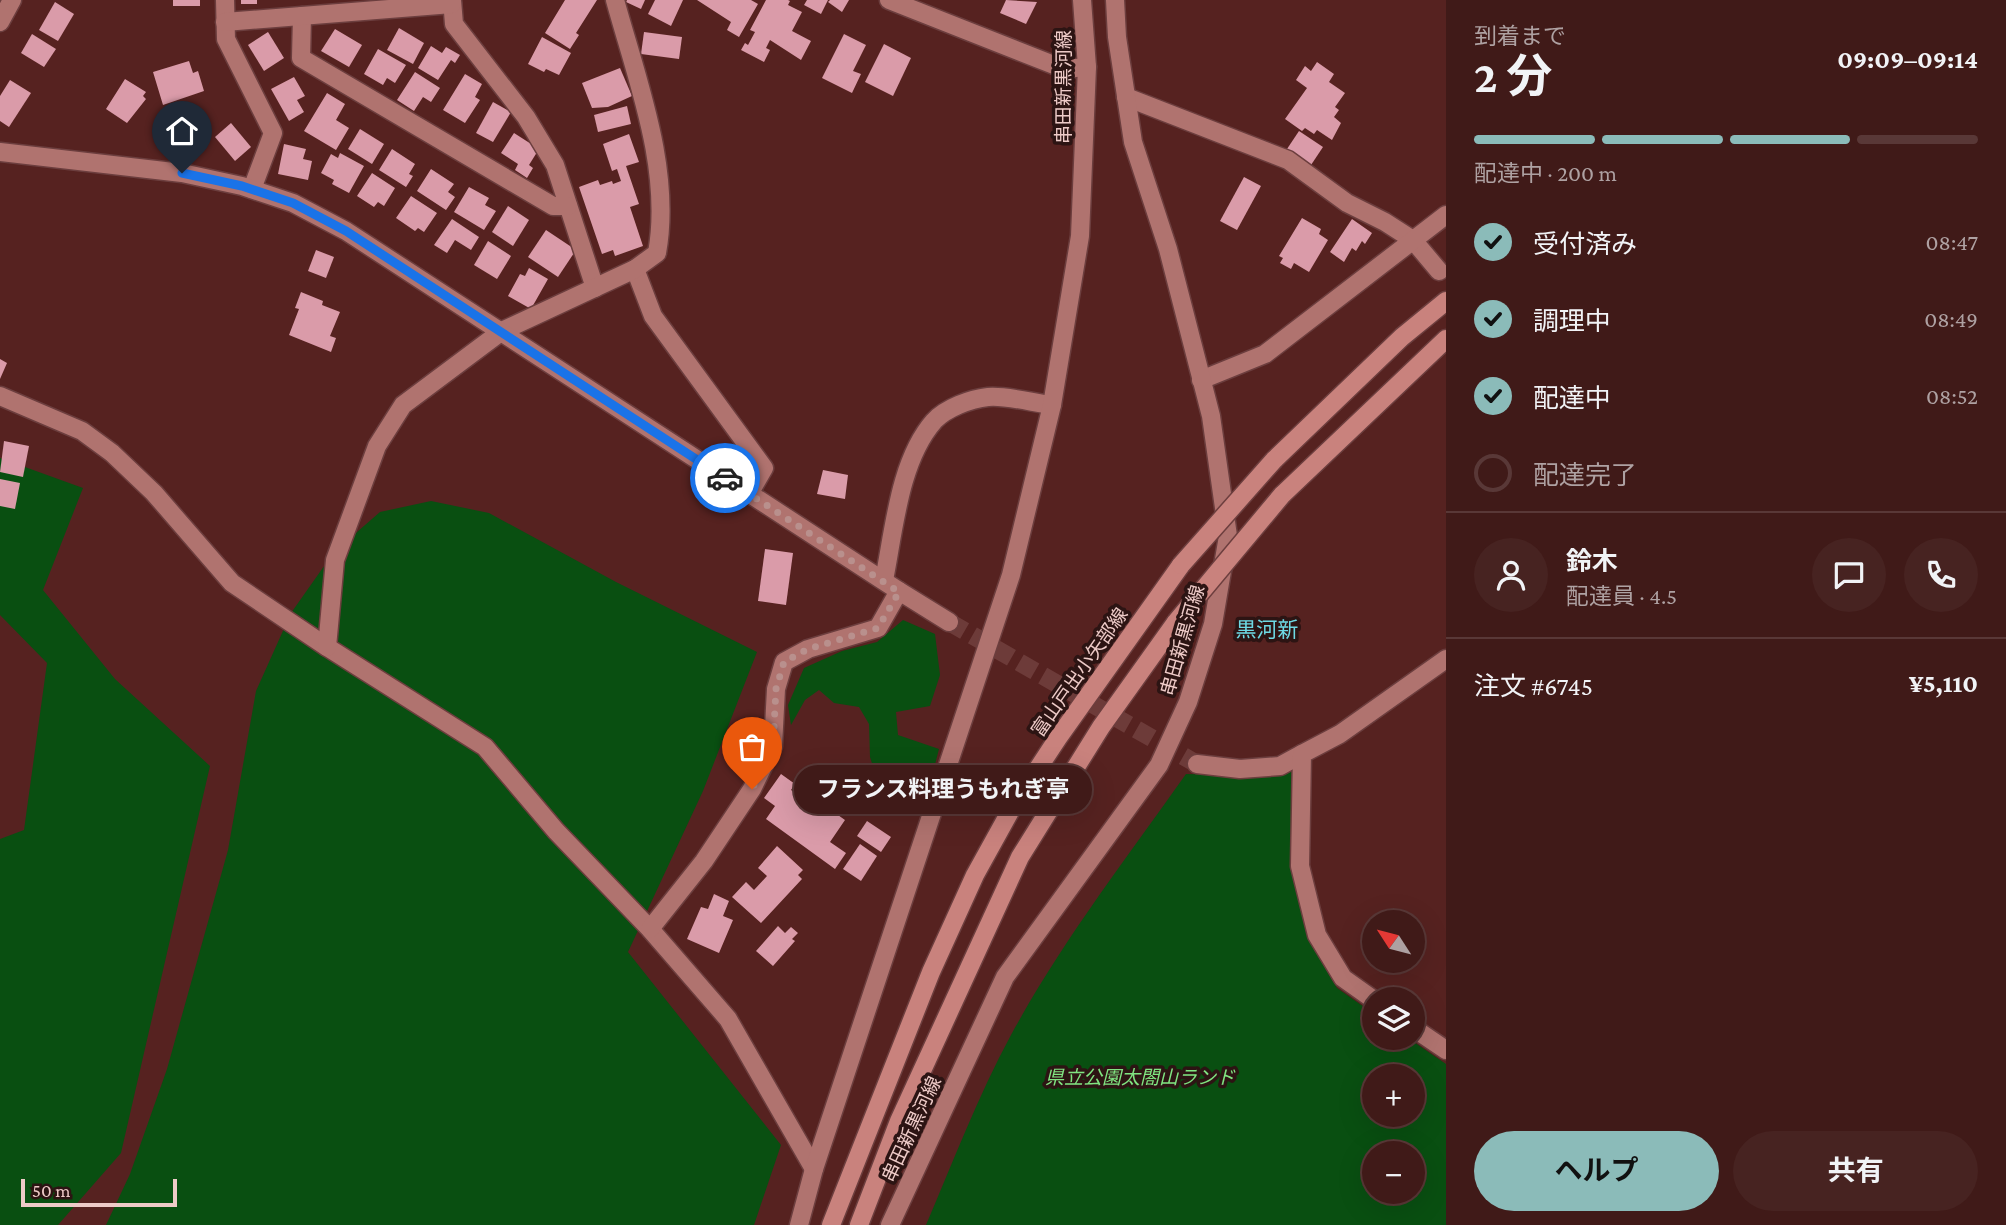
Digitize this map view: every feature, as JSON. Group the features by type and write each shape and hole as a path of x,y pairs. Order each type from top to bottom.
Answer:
{"main road":[{"name":"富山戸出小矢部線","path":"831,1225 931,972 975,875 1012,808 1058,738 1181,565 1274,460 1402,337 1446,301"},
{"path":"859,1225 899,1121 1020,857 1101,727 1176,622 1282,495 1446,339"}],"street":[{"path":"0,22 12,0"},
{"path":"225,0 226,39 273,133 251,189"},
{"path":"327,647 335,560 377,446 403,405 502,331 635,270 657,253 661,229 656,155 615,0"},
{"path":"888,0 1064,69 1087,67"},
{"name":"串田新黒河線","path":"799,1225 814,1169 1011,575 1052,405 1080,236 1087,67 1082,0"},
{"name":"串田新黒河線","path":"890,1225 1004,977 1159,765 1188,702 1213,624 1228,536 1211,416 1168,249 1133,142 1117,37 1115,0"},
{"path":"225,22 452,2 454,24 526,117 555,164 594,288"},
{"path":"302,16 302,58 553,206 568,206"},
{"path":"1126,97 1288,160 1347,203 1413,240 1439,271"},
{"path":"0,152 182,173 251,189 293,203 346,231 949,622"},
{"path":"1201,380 1265,354 1446,215"},
{"path":"635,270 653,316 764,468 749,494"},
{"path":"0,396 82,431 112,453 154,493 232,583 485,747 556,831 650,929 728,1019 814,1169"},
{"path":"884,580 904,482 919,445 935,421 954,407 989,397 1052,405"},
{"path":"650,929 704,860 752,789 773,746 776,689 784,662 808,649 878,628 899,592"},
{"path":"1197,764 1240,769 1280,766 1340,734 1446,659"},
{"path":"1302,754 1300,866 1317,935 1343,978 1362,991"},
{"path":"1425,1036 1446,1050"}],"green space":[{"path":"0,458 83,488 43,590 115,679 210,766 121,1153 58,1225 0,1225 0,839 24,830 47,663 0,615"},
{"path":"431,501 489,513 616,582 757,652 703,791 628,952 781,1145 754,1225 106,1225 130,1174 167,1069 228,850 256,691 291,613 334,552 380,512"},
{"path":"903,620 935,634 940,675 930,706 896,712 898,735 939,749 930,784 903,794 879,786 870,757 869,724 859,707 834,703 819,690 805,700 791,725 788,705 804,668 842,651 877,642"},
{"name":"県立公園太閤山ランド","path":"1295,765 1292,868 1309,940 1337,988 1362,1006 1362,1050 1425,1050 1446,1064 1446,1225 926,1225 966,1129 1030,1001 1094,902 1186,774 1282,776"}],"building":[{"path":"173,0 200,0 200,6 173,6"},
{"path":"241,0 257,0 257,4 241,4"},
{"path":"565,0 597,0 576,33 579,35 570,49 545,33"},
{"path":"645,0 641,9 626,2"},
{"path":"655,0 683,0 671,26 648,14"},
{"path":"697,0 751,0 758,4 739,37 727,30 731,22"},
{"path":"766,0 788,0 788,5 802,12 792,31 811,41 801,60 770,40 766,48 770,50 764,62 741,50 745,43 748,45 755,32 750,30"},
{"path":"807,0 828,0 821,14 804,5"},
{"path":"849,0 842,12 828,2"},
{"path":"1006,0 1037,2 1026,24 1000,13"},
{"path":"55,2 74,14 58,41 39,30"},
{"path":"399,28 424,43 413,64 387,50"},
{"path":"335,29 362,45 349,67 321,51"},
{"path":"268,32 284,58 264,71 248,45"},
{"path":"644,32 682,37 679,59 641,54"},
{"path":"32,34 56,49 44,67 21,53"},
{"path":"844,34 866,45 853,71 861,74 852,93 822,78"},
{"path":"542,37 571,53 559,75 546,69 544,72 528,64"},
{"path":"884,44 911,58 893,96 865,82"},
{"path":"431,46 442,53 446,47 460,55 455,63 451,60 438,80 418,68"},
{"path":"378,49 406,65 395,83 387,78 383,85 364,74"},
{"path":"189,61 193,73 198,71 204,91 163,105 153,72"},
{"path":"1317,62 1334,74 1329,82 1345,93 1335,107 1339,110 1334,117 1341,123 1332,140 1317,130 1314,134 1305,128 1302,131 1285,119 1307,88 1296,80 1305,66 1311,71"},
{"path":"620,68 632,96 608,107 592,108 582,83"},
{"path":"415,72 440,88 431,102 423,97 414,111 397,100"},
{"path":"465,74 482,84 475,97 480,100 465,123 443,110"},
{"path":"294,77 305,96 297,100 304,112 289,121 271,89"},
{"path":"125,79 146,92 143,96 146,99 127,123 106,109"},
{"path":"10,80 31,93 9,127 0,121 0,96"},
{"path":"327,93 345,104 336,120 349,128 336,150 304,131"},
{"path":"493,102 511,112 493,142 476,133"},
{"path":"627,106 631,124 598,132 594,115"},
{"path":"231,123 251,147 235,161 215,137"},
{"path":"360,129 384,144 372,164 348,149"},
{"path":"1299,131 1323,147 1311,165 1287,149"},
{"path":"514,133 539,149 529,165 533,168 527,178 515,170 518,164 501,153"},
{"path":"629,134 639,162 626,166 639,204 630,207 643,246 615,256 613,250 602,254 579,187 598,180 600,185 621,181 617,169 612,171 603,144"},
{"path":"284,144 306,149 303,159 312,161 308,180 278,174"},
{"path":"392,149 415,164 409,174 413,176 406,187 379,170"},
{"path":"340,153 364,166 349,193 332,184 334,180 321,173 331,154 338,158"},
{"path":"431,169 454,184 448,192 455,197 446,210 417,191"},
{"path":"372,173 395,188 384,206 378,202 374,207 357,196"},
{"path":"1244,177 1261,186 1237,230 1220,221"},
{"path":"469,187 489,198 485,205 496,211 484,230 454,212"},
{"path":"411,196 437,213 424,232 418,228 415,231 396,218"},
{"path":"508,206 529,220 513,246 492,232"},
{"path":"1302,218 1321,229 1319,234 1328,240 1309,272 1294,263 1291,269 1280,263 1283,258 1279,256"},
{"path":"452,219 479,237 471,250 455,240 447,253 434,245"},
{"path":"1352,219 1372,233 1365,244 1362,241 1356,251 1352,248 1344,262 1330,252"},
{"path":"546,230 576,250 558,277 528,257"},
{"path":"488,241 511,256 497,279 474,265"},
{"path":"316,250 334,257 326,278 308,271"},
{"path":"529,268 548,279 531,309 508,296 520,274 525,276"},
{"path":"301,292 340,312 330,336 336,338 331,352 289,335 299,309 295,308"},
{"path":"0,359 7,363 0,379"},
{"path":"4,441 29,446 23,477 0,472"},
{"path":"823,470 848,475 845,499 817,494"},
{"path":"0,479 20,483 15,509 0,506"},
{"path":"765,549 793,553 786,605 758,601"},
{"path":"781,774 795,784 791,790 800,796 803,792 812,798 823,784 837,795 828,808 845,820 830,842 846,853 835,869 766,819 775,806 764,798"},
{"path":"867,821 891,837 881,852 857,836"},
{"path":"860,844 877,856 861,881 843,869"},
{"path":"777,846 803,870 798,875 802,879 761,923 732,897 746,882 754,890 767,876 758,868"},
{"path":"714,894 729,901 723,916 733,920 719,953 687,939 701,907 708,909"},
{"path":"778,926 785,933 791,927 798,933 792,939 795,941 773,966 756,951"}],"tunnel":[{"path":"949,622 1197,764"}],"way so far":[{"path":"725,478 899,592 878,628 808,649 784,662 776,689 773,746 752,789"}],"place":[{"name":"フランス料理うもれぎ亭","path":"752,789"}],"district":[{"name":"黒河新","path":"1267,630"}],"route":[{"path":"182,173 242,186 293,203 346,231 725,478"}]}
